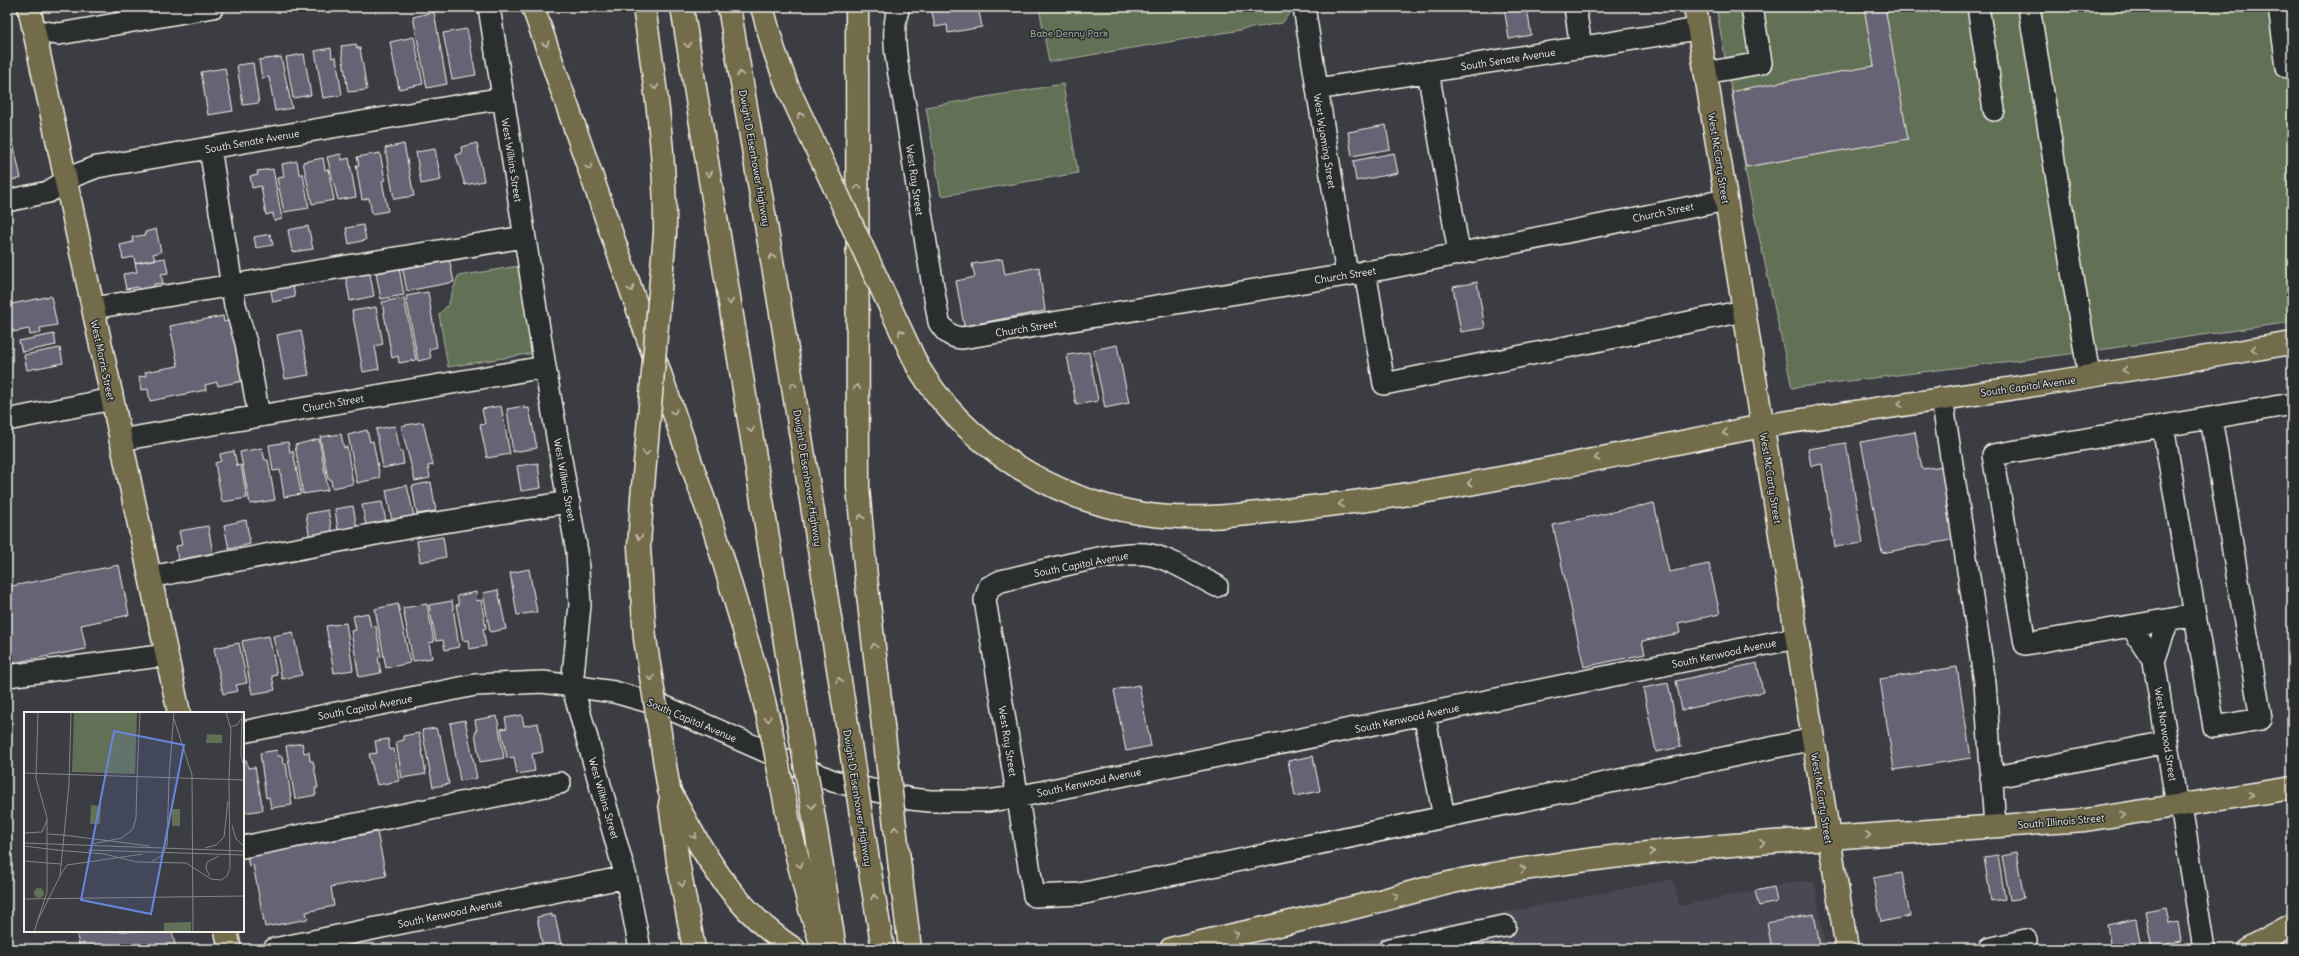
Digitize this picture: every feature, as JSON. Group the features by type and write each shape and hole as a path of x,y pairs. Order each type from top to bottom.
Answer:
{"main road":[{"name":"West Morris Street","path":"29,7 179,712"},
{"path":"533,7 709,515 759,681 773,740 790,828 820,913 835,949"},
{"path":"644,7 662,146 665,189 665,233 639,547 645,639 669,790 678,862 694,949"},
{"path":"682,7 818,842 820,913 823,949"},
{"name":"Dwight D Eisenhower Highway","path":"729,7 783,325 882,942"},
{"name":"South Capitol Avenue","path":"762,7 774,50 788,88 918,368 927,382 965,426 993,450 1022,470 1072,494 1097,503 1141,513 1169,516 1222,517 1378,500 1763,426 2292,343"},
{"path":"857,7 858,487 866,577 909,944"},
{"name":"West McCarty Street","path":"1694,7 1847,949"},
{"name":"South Illinois Street","path":"1171,949 1362,905 1431,887 1528,868 1580,860 1706,847 2086,820 2292,788"},
{"path":"669,790 722,882 762,926 794,949"},
{"path":"2248,949 2292,925"},
{"path":"226,932 230,949"}],"street":[{"path":"34,31 59,34 212,7"},
{"name":"West Wilkins Street","path":"489,7 524,237 577,552 580,589 572,685 626,877 640,949"},
{"name":"West Ray Street","path":"899,7 895,30 898,59 921,218 939,322 952,336 962,338"},
{"name":"West Wyoming Street","path":"1304,7 1317,89 1356,273 1384,384 1744,311"},
{"path":"1575,7 1581,47"},
{"path":"1705,73 1761,62 1752,7"},
{"path":"1978,7 1994,110"},
{"path":"2029,7 2089,376"},
{"path":"2279,7 2287,68"},
{"name":"South Senate Avenue","path":"1317,89 1698,29"},
{"path":"1428,71 1459,253"},
{"name":"South Senate Avenue","path":"7,201 48,192 76,175 97,167 503,98"},
{"path":"210,148 235,305 246,343 259,416"},
{"name":"Church Street","path":"962,338 1356,273 1726,200"},
{"path":"93,308 524,237"},
{"name":"Church Street","path":"120,440 545,367"},
{"path":"1942,398 1984,683 1995,826"},
{"path":"7,420 112,399"},
{"path":"2195,615 2025,644 1992,455 2292,404"},
{"path":"2163,426 2214,727 2261,719 2211,418"},
{"path":"150,577 418,526 568,502"},
{"name":"South Capitol Avenue","path":"989,587 1001,581 1115,555 1135,554 1157,557 1217,586"},
{"name":"West Ray Street","path":"989,587 985,600 1034,896 1080,894 1444,817"},
{"path":"2154,661 2168,620"},
{"path":"2130,626 2154,661"},
{"name":"South Kenwood Avenue","path":"1017,797 1796,638"},
{"path":"7,676 167,655"},
{"name":"West Norwood Street","path":"2154,661 2204,949"},
{"name":"South Capitol Avenue","path":"244,732 475,685 518,682 572,685 629,695 663,706 833,781 912,799 930,801 986,801 1017,797"},
{"path":"1424,714 1444,817 1812,739"},
{"path":"1991,778 2167,742"},
{"path":"244,847 560,783"},
{"name":"South Kenwood Avenue","path":"274,949 626,877"},
{"path":"1389,949 1435,944 1505,926"},
{"path":"1989,949 2026,940"}],"shaded area":[{"path":"1673,879 1680,906 1801,881 1814,882 1826,949 1320,949"}],"green space":[{"name":"Babe Denny Park","path":"1039,7 1293,7 1293,9 1282,23 1049,62"},
{"path":"1716,7 2292,7 2292,322 2085,352 1792,388 1749,190"},
{"path":"1063,84 1078,173 941,196 926,107"},
{"path":"519,266 534,353 448,367 439,314 448,305 458,276"},
{"path":"1511,942 1513,949 1475,949"}],"building":[{"path":"415,7 431,7 415,10"},
{"path":"931,7 978,7 982,27 948,33 947,25 935,27"},
{"path":"1504,7 1527,7 1531,35 1509,39"},
{"path":"1864,7 1885,7 1908,139 1746,167 1732,92 1874,66"},
{"path":"434,12 447,84 427,88 413,17"},
{"path":"467,29 476,75 452,79 443,33"},
{"path":"414,37 423,84 399,89 390,42"},
{"path":"356,44 357,48 360,48 367,90 348,92 341,46"},
{"path":"331,48 332,58 336,57 342,95 323,98 315,51"},
{"path":"304,54 311,95 293,98 286,57"},
{"path":"281,57 292,108 275,111 269,77 262,78 259,60"},
{"path":"253,63 259,103 243,105 237,65"},
{"path":"225,68 233,111 208,115 201,72"},
{"path":"7,116 21,178 7,181"},
{"path":"1386,125 1390,149 1352,156 1348,132"},
{"path":"477,143 484,181 465,185 456,155 462,153 461,147"},
{"path":"404,144 414,196 394,199 385,148"},
{"path":"435,149 441,180 421,184 416,152"},
{"path":"380,153 385,180 382,181 388,211 372,214 369,198 362,200 356,165 359,165 357,157"},
{"path":"1394,153 1398,173 1356,181 1353,161"},
{"path":"341,154 342,160 349,158 356,197 338,200 327,157"},
{"path":"323,158 325,170 328,169 334,200 312,204 303,162"},
{"path":"297,161 299,174 303,174 309,208 284,212 277,178 284,177 282,164"},
{"path":"273,169 282,219 274,221 273,213 266,215 261,186 252,188 250,176 258,175 257,171"},
{"path":"363,225 366,240 349,244 346,228"},
{"path":"308,226 313,249 292,252 288,230"},
{"path":"156,229 161,252 153,254 155,259 135,263 134,257 123,259 120,245 133,242 132,237 145,235 145,232"},
{"path":"270,234 273,245 256,248 254,237"},
{"path":"165,258 168,273 161,274 163,283 154,284 155,288 139,291 138,287 126,289 123,274 137,272 135,263"},
{"path":"449,258 454,282 407,291 402,266"},
{"path":"1002,259 1005,274 1039,267 1045,311 964,326 956,281 975,277 972,264"},
{"path":"399,268 404,295 381,299 376,273"},
{"path":"369,269 374,296 350,301 345,273"},
{"path":"291,277 295,297 273,302 269,281"},
{"path":"1477,282 1485,328 1461,332 1453,287"},
{"path":"428,292 437,347 429,349 431,358 418,361 406,296"},
{"path":"51,296 57,325 40,328 41,333 30,335 29,329 13,332 13,329 7,330 7,305"},
{"path":"404,298 416,360 399,363 398,356 392,358 382,302"},
{"path":"376,307 383,344 375,346 379,369 363,372 352,311"},
{"path":"223,316 224,322 231,320 243,381 218,386 217,382 205,385 206,390 150,401 148,389 141,390 139,377 146,376 145,372 178,366 170,326"},
{"path":"301,330 309,375 285,379 277,335"},
{"path":"54,334 56,345 22,352 19,341"},
{"path":"1117,345 1129,403 1105,408 1093,350"},
{"path":"60,348 63,363 27,370 24,355"},
{"path":"1089,352 1098,401 1076,405 1067,355"},
{"path":"501,406 510,454 487,458 480,425 485,424 482,409"},
{"path":"524,406 524,409 529,408 537,448 513,452 507,409"},
{"path":"423,422 433,465 428,466 430,478 415,481 401,426"},
{"path":"395,426 404,464 383,468 376,429"},
{"path":"367,430 370,442 373,441 380,478 357,483 348,435"},
{"path":"1915,432 1922,469 1943,466 1956,539 1882,553 1861,442"},
{"path":"341,434 344,448 347,447 353,484 332,488 331,479 328,479 320,437"},
{"path":"319,439 328,490 303,494 295,445"},
{"path":"288,442 290,452 293,451 301,494 284,497 280,470 273,471 269,445"},
{"path":"1846,443 1863,543 1835,547 1822,464 1811,466 1808,449"},
{"path":"262,448 265,460 268,460 275,500 250,504 240,452"},
{"path":"234,451 237,466 241,465 247,498 222,502 215,463 221,461 220,454"},
{"path":"538,463 541,488 521,491 517,466"},
{"path":"431,482 436,511 417,514 412,486"},
{"path":"407,485 414,516 392,521 386,490"},
{"path":"382,502 386,522 366,526 362,505"},
{"path":"1654,503 1669,572 1709,564 1720,614 1678,623 1680,633 1642,641 1645,654 1584,667 1553,525"},
{"path":"353,506 357,528 338,531 335,509"},
{"path":"328,510 333,536 310,540 306,514"},
{"path":"246,520 250,544 229,549 224,525"},
{"path":"208,526 213,553 178,560 176,546 182,545 179,531"},
{"path":"443,537 446,557 420,562 417,541"},
{"path":"119,565 129,615 81,625 86,649 7,664 7,587"},
{"path":"529,569 537,612 517,615 510,573"},
{"path":"498,590 506,629 490,632 483,593"},
{"path":"476,592 477,601 481,600 486,628 483,629 486,646 469,649 468,640 463,641 456,605 459,605 457,596"},
{"path":"452,601 459,647 445,650 443,640 436,641 429,605"},
{"path":"398,604 410,663 386,668 375,609"},
{"path":"427,604 434,642 429,643 432,658 413,661 403,608"},
{"path":"368,613 371,627 376,626 381,657 378,658 381,673 359,677 351,631 356,630 353,616"},
{"path":"346,623 353,670 334,673 326,626"},
{"path":"293,632 302,675 282,679 273,636"},
{"path":"269,636 277,675 272,676 275,690 252,694 242,641"},
{"path":"239,643 247,683 236,685 238,691 223,694 214,648"},
{"path":"1757,663 1763,692 1682,710 1676,681"},
{"path":"1957,667 1971,758 1894,770 1880,679"},
{"path":"1668,683 1681,747 1656,752 1643,688"},
{"path":"1139,685 1151,746 1126,751 1114,690"},
{"path":"522,715 524,726 538,723 543,752 532,754 535,771 517,774 514,757 507,758 501,729 507,728 505,718"},
{"path":"497,716 504,758 480,762 475,733 477,732 475,720"},
{"path":"465,720 477,778 460,781 450,723"},
{"path":"436,728 438,735 440,735 449,784 433,787 422,730"},
{"path":"419,733 426,774 402,778 396,742 404,740 403,736"},
{"path":"388,739 390,750 394,749 399,781 377,785 369,754 377,753 375,741"},
{"path":"302,743 304,753 309,752 310,761 313,761 318,788 315,788 316,795 295,799 286,746"},
{"path":"277,750 278,756 282,756 283,764 286,764 292,805 271,808 269,797 266,798 260,753"},
{"path":"1313,756 1320,791 1295,796 1288,761"},
{"path":"246,760 248,768 255,767 263,810 244,813 244,761"},
{"path":"377,832 386,876 331,887 334,906 306,912 308,919 265,927 253,865 249,866 246,853 294,843 295,848"},
{"path":"2016,853 2024,898 2010,900 2002,856"},
{"path":"1998,855 2005,899 1991,901 1984,857"},
{"path":"1902,873 1910,916 1881,922 1873,878"},
{"path":"1774,887 1777,902 1759,906 1755,891"},
{"path":"2166,907 2169,924 2178,922 2181,941 2167,944 2168,949 2152,949 2145,911"},
{"path":"552,914 552,917 555,916 562,949 543,949 537,917"},
{"path":"1814,914 1820,946 1802,949 1772,949 1767,923"},
{"path":"2136,919 2141,949 2111,949 2107,925"},
{"path":"76,932 172,932 176,949 80,949"}]}
